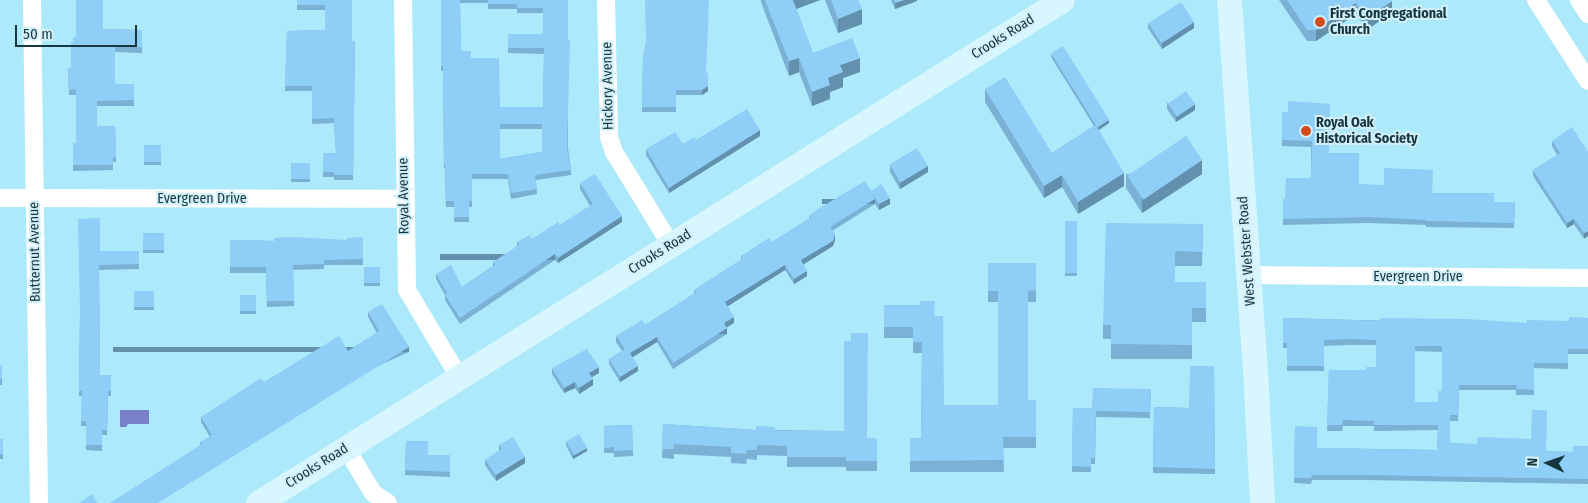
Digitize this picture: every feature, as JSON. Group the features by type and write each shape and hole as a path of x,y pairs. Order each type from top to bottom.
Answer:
{"main road":[{"name":"Crooks Road","path":"258,503 1062,0"},
{"name":"West Webster Road","path":"1229,0 1249,275 1262,503"}],"street":[{"name":"Butternut Avenue","path":"32,0 39,503"},
{"name":"Royal Avenue","path":"403,0 404,199 407,290 459,377"},
{"name":"Hickory Avenue","path":"606,0 608,137 614,152 671,245"},
{"path":"1536,0 1588,81"},
{"path":"1579,0 1588,14"},
{"name":"Evergreen Drive","path":"0,198 404,199"},
{"name":"Evergreen Drive","path":"1249,275 1588,278"},
{"path":"346,448 373,493 388,503"}],"water":[{"path":"120,410 149,410 149,424 128,424 126,427 120,427"}],"building":[{"path":"76,0 103,0 103,29 142,30 142,47 115,47 115,84 134,84 134,100 97,101 97,126 115,126 116,157 113,157 113,165 73,165 73,143 76,143 76,89 69,90 68,68 71,68 71,42 73,42 73,37 76,37"},
{"path":"297,0 352,0 352,41 355,41 353,175 334,175 334,172 323,172 323,153 336,153 334,118 312,119 312,86 285,86 287,31 325,30 325,5 297,5"},
{"path":"441,0 460,0 461,51 471,51 471,58 499,58 500,107 543,107 544,48 508,48 508,34 543,34 543,8 517,8 517,4 488,4 488,0 568,0 568,40 570,40 567,148 571,170 535,175 537,189 511,193 508,174 472,174 472,201 469,201 469,217 454,217 454,201 446,201 443,66 441,66","holes":["500,124 542,124 542,152 500,159"]},
{"path":"645,0 709,0 706,73 708,73 708,86 702,90 676,90 676,107 642,107 643,57 646,41"},
{"path":"765,0 793,0 813,53 852,38 860,58 840,65 843,72 828,78 830,85 812,92 799,58 789,61"},
{"path":"831,0 858,0 862,9 838,19"},
{"path":"1287,0 1392,1 1367,19 1356,3 1316,30 1307,30"},
{"path":"1181,2 1194,22 1161,43 1148,23"},
{"path":"1063,46 1109,120 1097,127 1051,53"},
{"path":"1005,77 1052,153 1096,125 1124,173 1078,202 1062,175 1044,186 985,89"},
{"path":"1186,91 1195,104 1177,117 1168,104"},
{"path":"1288,101 1330,104 1329,153 1359,153 1359,184 1384,185 1384,168 1433,170 1432,193 1494,193 1494,202 1515,202 1514,223 1426,221 1368,217 1283,219 1286,178 1311,178 1312,141 1282,140 1282,112 1288,113"},
{"path":"747,109 760,130 669,188 646,149 675,132 683,144 694,137 696,140"},
{"path":"1572,127 1588,152 1588,231 1584,233 1574,219 1567,223 1533,170 1560,153 1552,141"},
{"path":"1186,136 1202,160 1143,200 1127,176"},
{"path":"144,145 161,145 161,162 144,162"},
{"path":"917,148 928,166 900,182 890,164"},
{"path":"291,163 310,163 310,179 291,179"},
{"path":"595,174 622,216 558,258 555,254 460,318 445,295 447,293 436,274 451,265 462,287 495,265 493,262 519,245 517,242 530,235 532,239 558,222 560,225 593,204 580,183"},
{"path":"865,181 871,191 881,184 890,198 879,204 871,192 875,199 830,227 835,234 833,241 801,260 807,271 794,279 785,265 725,302 734,317 724,323 727,328 673,363 657,337 630,353 638,366 620,377 609,359 625,349 616,336 642,320 645,325 696,293 694,290 742,259 741,256 769,238 772,242 810,218 809,216 818,209"},
{"path":"100,218 100,251 139,251 139,264 99,265 100,375 111,375 111,391 108,391 107,430 102,430 102,445 86,445 86,421 81,421 82,391 79,391 78,219"},
{"path":"1065,221 1077,221 1077,273 1065,273"},
{"path":"1106,223 1203,224 1202,252 1175,251 1175,282 1206,282 1206,308 1192,308 1192,345 1111,344 1111,325 1103,325"},
{"path":"143,233 164,233 164,250 143,250"},
{"path":"363,237 363,259 324,260 324,264 293,265 294,301 267,301 266,267 230,267 230,240 274,241 274,238 347,240 347,238"},
{"path":"988,263 1036,263 1036,290 1028,291 1028,400 1036,400 1036,437 1003,437 1004,460 910,461 910,438 921,438 922,342 913,342 913,327 884,327 884,305 920,305 920,301 935,301 934,316 943,316 944,405 998,405 998,291 988,291"},
{"path":"364,267 380,267 380,283 364,283"},
{"path":"134,291 154,291 154,307 134,307"},
{"path":"240,295 256,295 256,311 240,311"},
{"path":"382,304 409,347 158,503 110,503 202,444 200,442 212,435 201,417 261,378 264,382 339,336 348,351 379,331 368,312"},
{"path":"1569,317 1588,318 1588,349 1568,349 1568,363 1534,363 1534,390 1516,389 1517,385 1459,385 1458,415 1450,415 1450,443 1477,444 1478,437 1531,439 1532,410 1547,410 1546,451 1573,452 1573,446 1588,446 1588,479 1367,475 1312,475 1311,478 1294,478 1295,426 1317,427 1317,448 1437,450 1438,425 1374,425 1374,421 1343,420 1342,425 1327,425 1329,370 1366,370 1366,367 1376,367 1376,340 1324,340 1324,366 1287,366 1287,343 1283,343 1283,318 1380,321 1380,318 1466,319 1527,323 1527,320 1569,321","holes":["1415,346 1442,346 1442,391 1438,391 1438,402 1415,402"]},
{"path":"851,333 868,333 867,438 877,439 877,461 846,461 846,457 787,457 787,446 757,445 757,450 747,450 746,454 731,453 731,447 674,444 674,449 662,449 663,424 756,430 756,426 775,427 775,431 844,431 844,341 851,341"},
{"path":"587,349 599,367 589,373 593,379 579,388 575,382 564,388 552,368"},
{"path":"0,365 2,365 2,379 0,379"},
{"path":"1190,366 1214,366 1215,469 1153,467 1154,407 1189,408"},
{"path":"1093,388 1151,389 1150,412 1096,411 1095,458 1091,458 1091,467 1072,466 1073,408 1092,408"},
{"path":"632,425 633,450 614,451 614,447 604,448 604,426"},
{"path":"579,434 587,448 574,455 566,442"},
{"path":"513,437 525,457 496,475 485,460 502,449 499,445"},
{"path":"0,439 3,439 3,454 0,454"},
{"path":"406,441 428,441 428,455 450,455 450,472 405,470"},
{"path":"92,494 97,503 79,503"}],"place":[{"name":"First Congregational Church","path":"1320,22"},
{"name":"Royal Oak Historical Society","path":"1306,131"}]}
